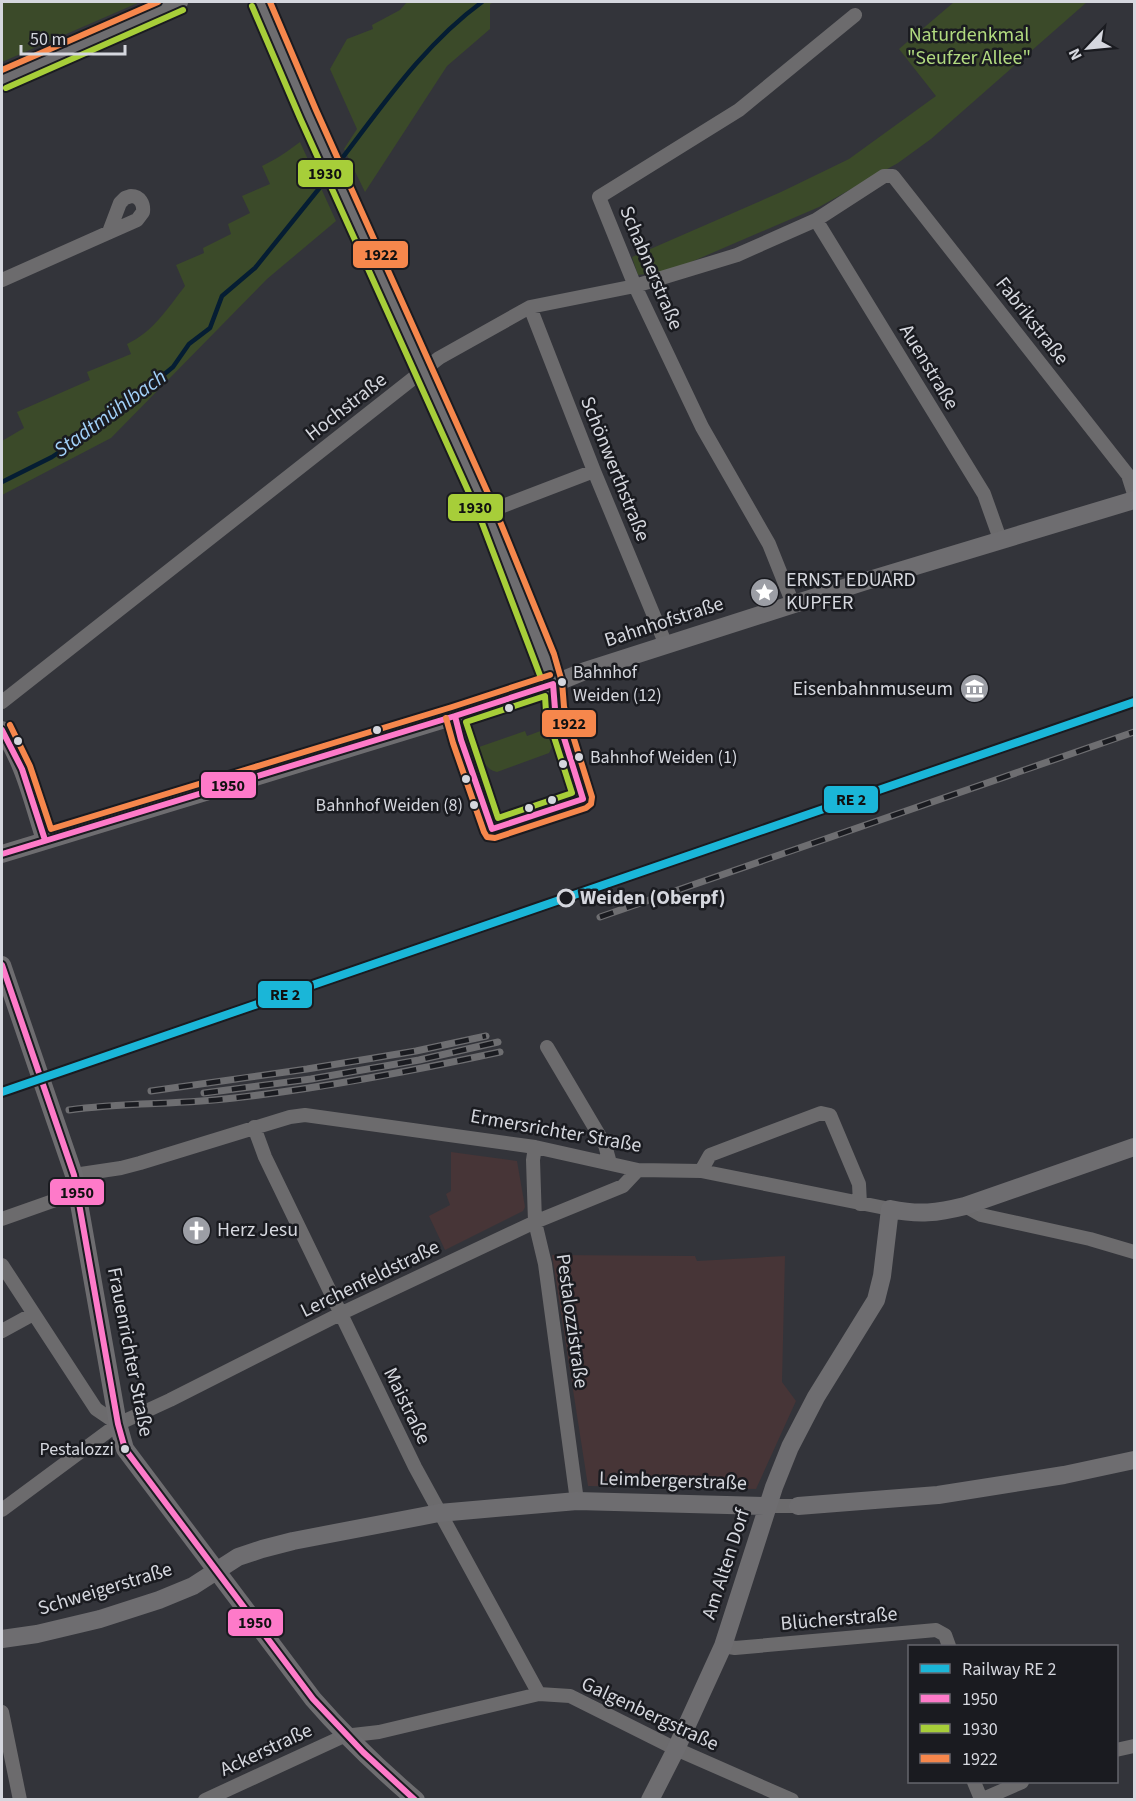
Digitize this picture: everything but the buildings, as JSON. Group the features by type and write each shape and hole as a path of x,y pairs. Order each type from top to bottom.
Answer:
{"main road":[{"path":"2,80 179,2"},
{"path":"260,2 487,512 553,684"},
{"name":"Bahnhofstraße","path":"2,854 455,716 553,684 585,671 794,604 1000,539 1134,500"},
{"path":"2,732 22,772 45,840"},
{"name":"Frauenrichter Straße","path":"2,965 74,1175 124,1449 313,1699 368,1760 416,1800"},
{"name":"Ermersrichter Straße","path":"890,1209 910,1213 936,1213 965,1206 1134,1147"},
{"name":"Am Alten Dorf","path":"650,1800 723,1647 768,1506 790,1447 801,1423 876,1300 882,1276 890,1209"},
{"name":"Leimbergerstraße","path":"798,1506 938,1495 1064,1475 1134,1461"},
{"name":"Leimbergerstraße","path":"217,1571 238,1557 293,1541 440,1513 577,1501 768,1506"},
{"name":"Schweigerstraße","path":"2,1639 36,1634 100,1619 159,1600 193,1586 217,1571"}],"street":[{"name":"Schabnerstraße","path":"794,604 769,544 702,427 635,286 598,196 739,110 855,15"},
{"name":"Hochstraße","path":"2,702 439,358 530,308 635,286 737,255 816,220 884,176 893,176"},
{"name":"Fabrikstraße","path":"893,176 1128,475 1134,494"},
{"name":"Auenstraße","path":"816,220 984,494 1000,539"},
{"path":"2,280 109,232"},
{"name":"Schönwerthstraße","path":"530,308 666,645"},
{"path":"487,512 594,471"},
{"path":"547,1047 605,1145 610,1163"},
{"path":"701,1171 710,1155 821,1113 830,1115 859,1184 860,1204"},
{"name":"Ermersrichter Straße","path":"74,1175 140,1164 254,1127 305,1115 535,1147 638,1170 701,1171 890,1209"},
{"name":"Maistraße","path":"254,1127 265,1157 415,1467 539,1694"},
{"name":"Pestalozzistraße","path":"535,1147 533,1160 535,1222 545,1264 577,1501"},
{"name":"Lerchenfeldstraße","path":"2,1510 118,1424 342,1313 535,1222 623,1186 638,1170"},
{"path":"2,1219 67,1196"},
{"path":"965,1206 981,1215 1090,1239 1134,1252"},
{"path":"2,1265 96,1409 118,1424"},
{"path":"2,1331 33,1314"},
{"name":"Leimbergerstraße","path":"768,1506 798,1506"},
{"name":"Blücherstraße","path":"723,1647 735,1648 936,1630 945,1635 948,1645"},
{"name":"Galgenbergstraße","path":"344,1736 379,1732 539,1694 570,1695 676,1749 792,1800"},
{"path":"2,1712 20,1800"},
{"name":"Ackerstraße","path":"212,1798 344,1736"},
{"path":"1118,1750 1134,1746"},
{"path":"974,1783 981,1799 1020,1783"}],"shaded area":[{"path":"451,1152 517,1161 525,1207 523,1211 445,1250 429,1216 450,1205 446,1194 451,1191"},
{"path":"552,1255 695,1256 697,1261 785,1256 782,1382 796,1401 756,1489 588,1486"}],"green space":[{"path":"2,2 140,2 2,62"},
{"path":"407,2 494,2 490,4 490,29 447,66 365,192 344,149 357,129 330,69 347,39 373,29 372,25 400,10"},
{"name":"Naturdenkmal \"Seufzer Allee\"","path":"954,2 1087,2 931,139 898,163 819,207 670,271 638,275 632,257 781,192 849,159 936,96 899,49"},
{"path":"300,142 336,221 267,279 111,438 2,495 2,441 24,428 17,412 90,380 87,372 131,354 127,344 152,326 185,286 176,265 204,253 203,248 231,234 228,224 250,213 242,196 270,184 262,166"},
{"path":"546,729 552,747 549,753 497,772 484,762 479,747 525,731 527,736"}],"waterway":[{"name":"Stadtmühlbach","path":"337,165 422,57 482,2"},
{"name":"Stadtmühlbach","path":"2,482 52,457 117,413 173,367 189,344 210,328 222,296 255,268 330,175"}],"railway":[{"path":"600,917 1134,732"},
{"path":"151,1091 307,1069 416,1051 486,1036"},
{"path":"204,1093 311,1079 419,1060 498,1042"},
{"path":"69,1110 268,1094 368,1078 500,1052"}],"transit line":[{"name":"1922","path":"2,70 158,2"},
{"name":"1922","path":"270,2 495,509 554,654 562,682 564,707 592,797 591,804 586,808 495,838 487,837 446,718"},
{"name":"1930","path":"252,6 479,515 541,678"},
{"name":"1930","path":"6,88 183,10"},
{"name":"1922","path":"10,725 30,766 51,829 550,675"},
{"name":"1950","path":"553,684 555,709 583,799 492,829 455,716 553,684"},
{"name":"1930","path":"545,696 546,712 572,793 498,818 466,722 545,696"},
{"path":"2,1092 1134,702"},
{"name":"1950","path":"2,854 455,716"},
{"name":"1950","path":"2,730 22,769 45,840"},
{"name":"1950","path":"2,965 74,1175 118,1424 125,1449 313,1699 363,1752 415,1800"}],"place":[{"name":"ERNST EDUARD KUPFER","path":"765,592"},
{"name":"Bahnhof Weiden (12)","path":"562,682"},
{"name":"Eisenbahnmuseum","path":"974,689"},
{"name":"Bahnhof Weiden (1)","path":"579,757"},
{"name":"Bahnhof Weiden (8)","path":"474,805"},
{"name":"Weiden (Oberpf)","path":"566,898"},
{"name":"Herz Jesu","path":"196,1230"},
{"name":"Pestalozzi","path":"125,1449"}]}
